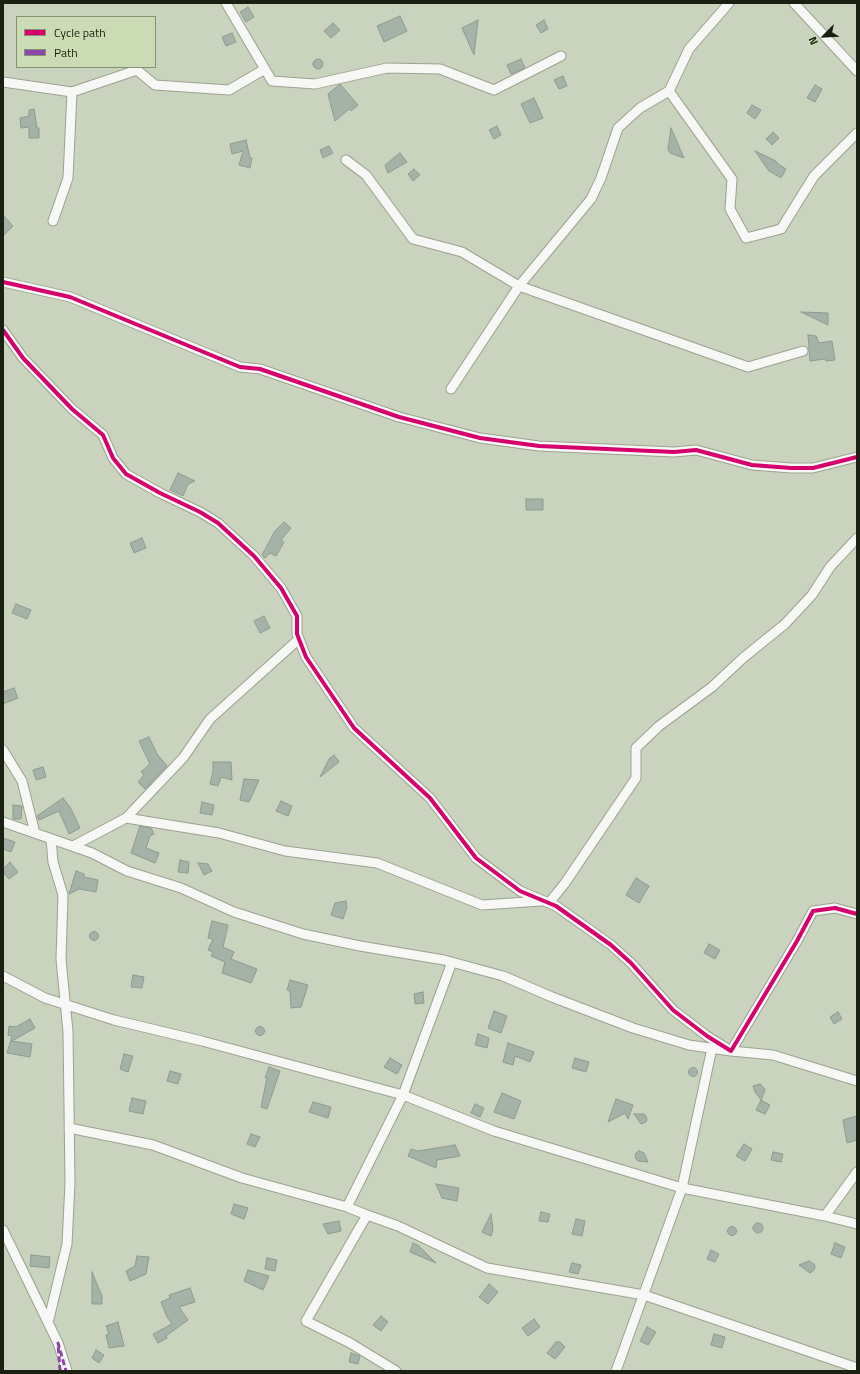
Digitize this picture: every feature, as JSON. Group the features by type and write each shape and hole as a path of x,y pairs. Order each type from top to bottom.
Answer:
{"street":[{"path":"226,3 272,81 315,84 387,68 440,68 494,90 561,56"},
{"path":"451,389 519,286 591,199 601,178 618,128 640,108 669,91 689,49 729,3"},
{"path":"794,3 857,71"},
{"path":"3,82 72,92 137,70 154,86 229,90 265,69"},
{"path":"669,91 732,179 730,209 746,238 781,229 814,176 857,133"},
{"path":"53,221 68,178 72,92"},
{"path":"346,160 366,176 413,238 462,252 519,286 748,367 803,351"},
{"path":"3,282 70,298 240,367 260,369 399,417 480,438 539,446 674,452 696,450 752,465 791,468 813,468 857,457"},
{"path":"3,330 29,364 72,408 103,435 113,458 126,474 160,493 200,512 218,523 254,556 281,588 296,616 297,634 306,657 354,728 430,798 476,858 520,891 556,906 611,945 631,963 673,1010 707,1036 731,1051"},
{"path":"126,818 219,833 285,851 377,863 482,905 546,902 565,883 636,778 636,748 659,726 712,687 743,658 784,624 812,595 830,567 857,538"},
{"path":"73,846 126,818 183,758 210,719 299,639"},
{"path":"3,750 22,781 34,833"},
{"path":"3,822 92,853 127,871 181,888 234,912 303,934 452,962 503,976 552,997 633,1028 689,1044 731,1051 773,1055 857,1081"},
{"path":"48,1323 67,1244 70,1183 68,1032 61,959 63,895 53,862 51,839"},
{"path":"731,1051 797,941 813,910 835,908 857,914"},
{"path":"347,1207 403,1095 452,962"},
{"path":"3,976 45,998 114,1020 202,1041 403,1095 494,1131 682,1188 825,1216 857,1224"},
{"path":"616,1371 682,1188 712,1048"},
{"path":"69,1128 153,1145 242,1178 347,1207 398,1226 487,1268 644,1295 857,1368"},
{"path":"825,1216 857,1172"},
{"path":"367,1215 306,1321 350,1343 396,1371"},
{"path":"3,1230 58,1343 67,1371"}],"building":[{"path":"248,7 254,17 246,22 240,12"},
{"path":"400,16 407,31 384,42 377,26"},
{"path":"478,20 474,55 462,28"},
{"path":"544,20 548,29 541,33 536,25"},
{"path":"333,23 340,30 331,38 324,31"},
{"path":"232,33 236,42 226,46 222,37"},
{"path":"318,59 323,64 318,69 313,64"},
{"path":"521,59 525,68 511,74 507,65"},
{"path":"563,76 567,86 559,89 554,80"},
{"path":"340,84 358,105 351,111 349,109 335,121 328,94"},
{"path":"815,85 822,89 815,102 807,98"},
{"path":"534,98 543,118 530,123 521,104"},
{"path":"752,105 761,110 755,119 747,113"},
{"path":"34,109 37,128 39,128 39,138 29,138 29,127 21,128 20,118 29,116 29,110"},
{"path":"497,126 501,135 494,139 489,130"},
{"path":"671,128 684,158 670,153 668,149"},
{"path":"773,132 779,138 772,145 766,139"},
{"path":"246,140 250,158 252,158 250,168 239,165 243,151 232,154 230,144"},
{"path":"329,146 333,153 323,158 320,150"},
{"path":"755,151 776,161 786,169 781,178 769,171"},
{"path":"400,153 407,162 388,173 385,165"},
{"path":"414,169 420,175 413,181 408,174"},
{"path":"3,215 13,226 3,236"},
{"path":"801,312 828,313 828,325"},
{"path":"808,335 816,336 819,343 832,341 835,360 826,361 825,359 810,361"},
{"path":"178,473 195,481 188,484 183,496 170,490"},
{"path":"526,499 543,499 543,510 526,510"},
{"path":"284,522 291,528 281,540 284,542 276,556 270,553 265,558 262,555 275,531"},
{"path":"142,538 146,548 134,553 130,543"},
{"path":"16,604 31,610 27,619 12,613"},
{"path":"264,616 270,628 260,633 254,621"},
{"path":"14,688 18,698 3,704 3,692"},
{"path":"149,737 157,754 167,766 145,789 138,782 144,775 141,772 150,764 139,741"},
{"path":"334,755 339,762 320,777 329,759"},
{"path":"213,762 231,762 232,780 221,777 218,786 210,784 213,771"},
{"path":"43,767 46,777 36,780 33,770"},
{"path":"244,779 259,780 249,802 240,800"},
{"path":"63,798 70,807 80,828 69,834 59,811 39,820 37,816"},
{"path":"281,801 292,806 288,816 276,811"},
{"path":"202,802 214,805 212,815 200,813"},
{"path":"13,805 22,806 21,819 13,819"},
{"path":"140,826 151,828 154,834 150,836 146,848 159,853 155,863 131,853"},
{"path":"3,838 15,842 11,852 3,849"},
{"path":"180,860 189,862 188,873 178,872"},
{"path":"10,862 18,872 9,879 3,872 3,869"},
{"path":"198,863 208,864 212,871 204,875"},
{"path":"76,871 84,874 84,877 98,880 96,892 79,889 69,894"},
{"path":"636,878 649,886 639,903 626,895"},
{"path":"346,901 347,907 343,919 331,915 335,903"},
{"path":"212,921 228,925 223,947 234,952 231,959 257,969 251,983 222,973 225,962 211,956 213,952 208,950 213,939 208,938"},
{"path":"94,931 99,936 94,941 89,936"},
{"path":"709,944 720,950 715,959 704,953"},
{"path":"133,975 144,977 142,988 131,987"},
{"path":"290,980 308,985 301,1007 291,1008 290,991 287,990"},
{"path":"423,992 424,1003 415,1004 414,994"},
{"path":"494,1011 507,1016 501,1033 488,1028"},
{"path":"838,1012 842,1019 834,1024 830,1017"},
{"path":"30,1019 35,1028 12,1041 32,1044 30,1057 7,1053 12,1036 8,1035 9,1026 16,1027"},
{"path":"260,1026 265,1031 260,1036 255,1031"},
{"path":"478,1034 489,1038 487,1048 475,1045"},
{"path":"508,1043 534,1052 530,1062 515,1056 513,1065 503,1062"},
{"path":"124,1054 133,1056 128,1072 120,1069"},
{"path":"390,1058 402,1065 397,1074 384,1067"},
{"path":"575,1058 589,1062 586,1072 572,1068"},
{"path":"269,1067 280,1071 267,1109 261,1107 267,1078 265,1078"},
{"path":"693,1067 698,1072 693,1077 688,1072"},
{"path":"170,1071 181,1074 178,1084 167,1081"},
{"path":"760,1084 765,1090 761,1100 755,1092 753,1086"},
{"path":"502,1093 521,1101 514,1119 494,1112"},
{"path":"132,1098 146,1101 143,1114 129,1111"},
{"path":"616,1099 633,1105 628,1119 625,1113 608,1122"},
{"path":"761,1100 770,1105 765,1114 756,1110"},
{"path":"313,1102 331,1107 328,1118 309,1112"},
{"path":"475,1104 484,1108 480,1117 471,1113"},
{"path":"634,1114 644,1114 647,1120 646,1122 641,1124"},
{"path":"857,1116 857,1140 847,1143 843,1120"},
{"path":"251,1134 260,1137 255,1147 247,1144"},
{"path":"744,1144 752,1149 745,1161 736,1156"},
{"path":"455,1145 460,1156 437,1160 436,1168 408,1156 411,1149 418,1151"},
{"path":"639,1151 644,1153 648,1162 638,1161 636,1159 635,1154"},
{"path":"773,1152 783,1154 781,1162 771,1160"},
{"path":"436,1184 459,1188 457,1201 442,1198"},
{"path":"234,1204 248,1208 244,1219 231,1214"},
{"path":"541,1212 550,1214 548,1222 539,1221"},
{"path":"491,1214 493,1230 491,1236 482,1232"},
{"path":"576,1219 585,1221 582,1236 572,1234"},
{"path":"339,1221 341,1231 328,1234 323,1224"},
{"path":"756,1223 760,1223 762,1224 762,1232 756,1233 753,1230 753,1226"},
{"path":"732,1226 737,1231 732,1236 727,1231"},
{"path":"413,1243 419,1246 436,1263 410,1252"},
{"path":"835,1243 845,1247 841,1258 831,1254"},
{"path":"711,1250 719,1254 715,1262 707,1259"},
{"path":"31,1255 50,1257 49,1268 30,1266"},
{"path":"137,1256 149,1257 146,1274 130,1281 126,1271 135,1266"},
{"path":"267,1258 277,1260 275,1271 265,1269"},
{"path":"809,1261 814,1264 815,1267 810,1273 799,1265"},
{"path":"572,1263 581,1265 578,1274 569,1272"},
{"path":"248,1270 269,1276 263,1290 244,1281"},
{"path":"92,1272 102,1296 102,1304 92,1304"},
{"path":"489,1284 498,1292 488,1304 479,1297"},
{"path":"190,1288 195,1302 179,1307 188,1320 166,1336 167,1338 158,1343 153,1334 172,1324 167,1317 161,1302 170,1298 169,1295"},
{"path":"381,1316 388,1322 381,1331 373,1325"},
{"path":"534,1319 540,1327 528,1336 522,1328"},
{"path":"118,1322 124,1346 109,1348 106,1335 109,1334 106,1326"},
{"path":"647,1327 656,1332 648,1345 640,1341"},
{"path":"714,1334 725,1337 722,1348 711,1345"},
{"path":"556,1342 560,1342 565,1347 555,1359 547,1353"},
{"path":"96,1350 104,1355 99,1363 92,1358"},
{"path":"351,1353 360,1356 358,1364 349,1362"}],"marked path":[{"path":"60,1371 58,1343 66,1371"}],"cycle path":[{"path":"3,282 70,297 240,367 260,369 399,417 480,438 539,446 674,452 696,450 752,465 791,468 813,468 857,457"},
{"path":"3,330 23,358 72,409 103,435 113,458 126,474 160,493 200,512 218,523 254,556 281,588 297,616 297,634 306,657 354,728 430,798 476,858 520,891 556,906 611,945 631,963 673,1010 707,1036 731,1051 797,941 813,911 835,908 857,914"}]}
